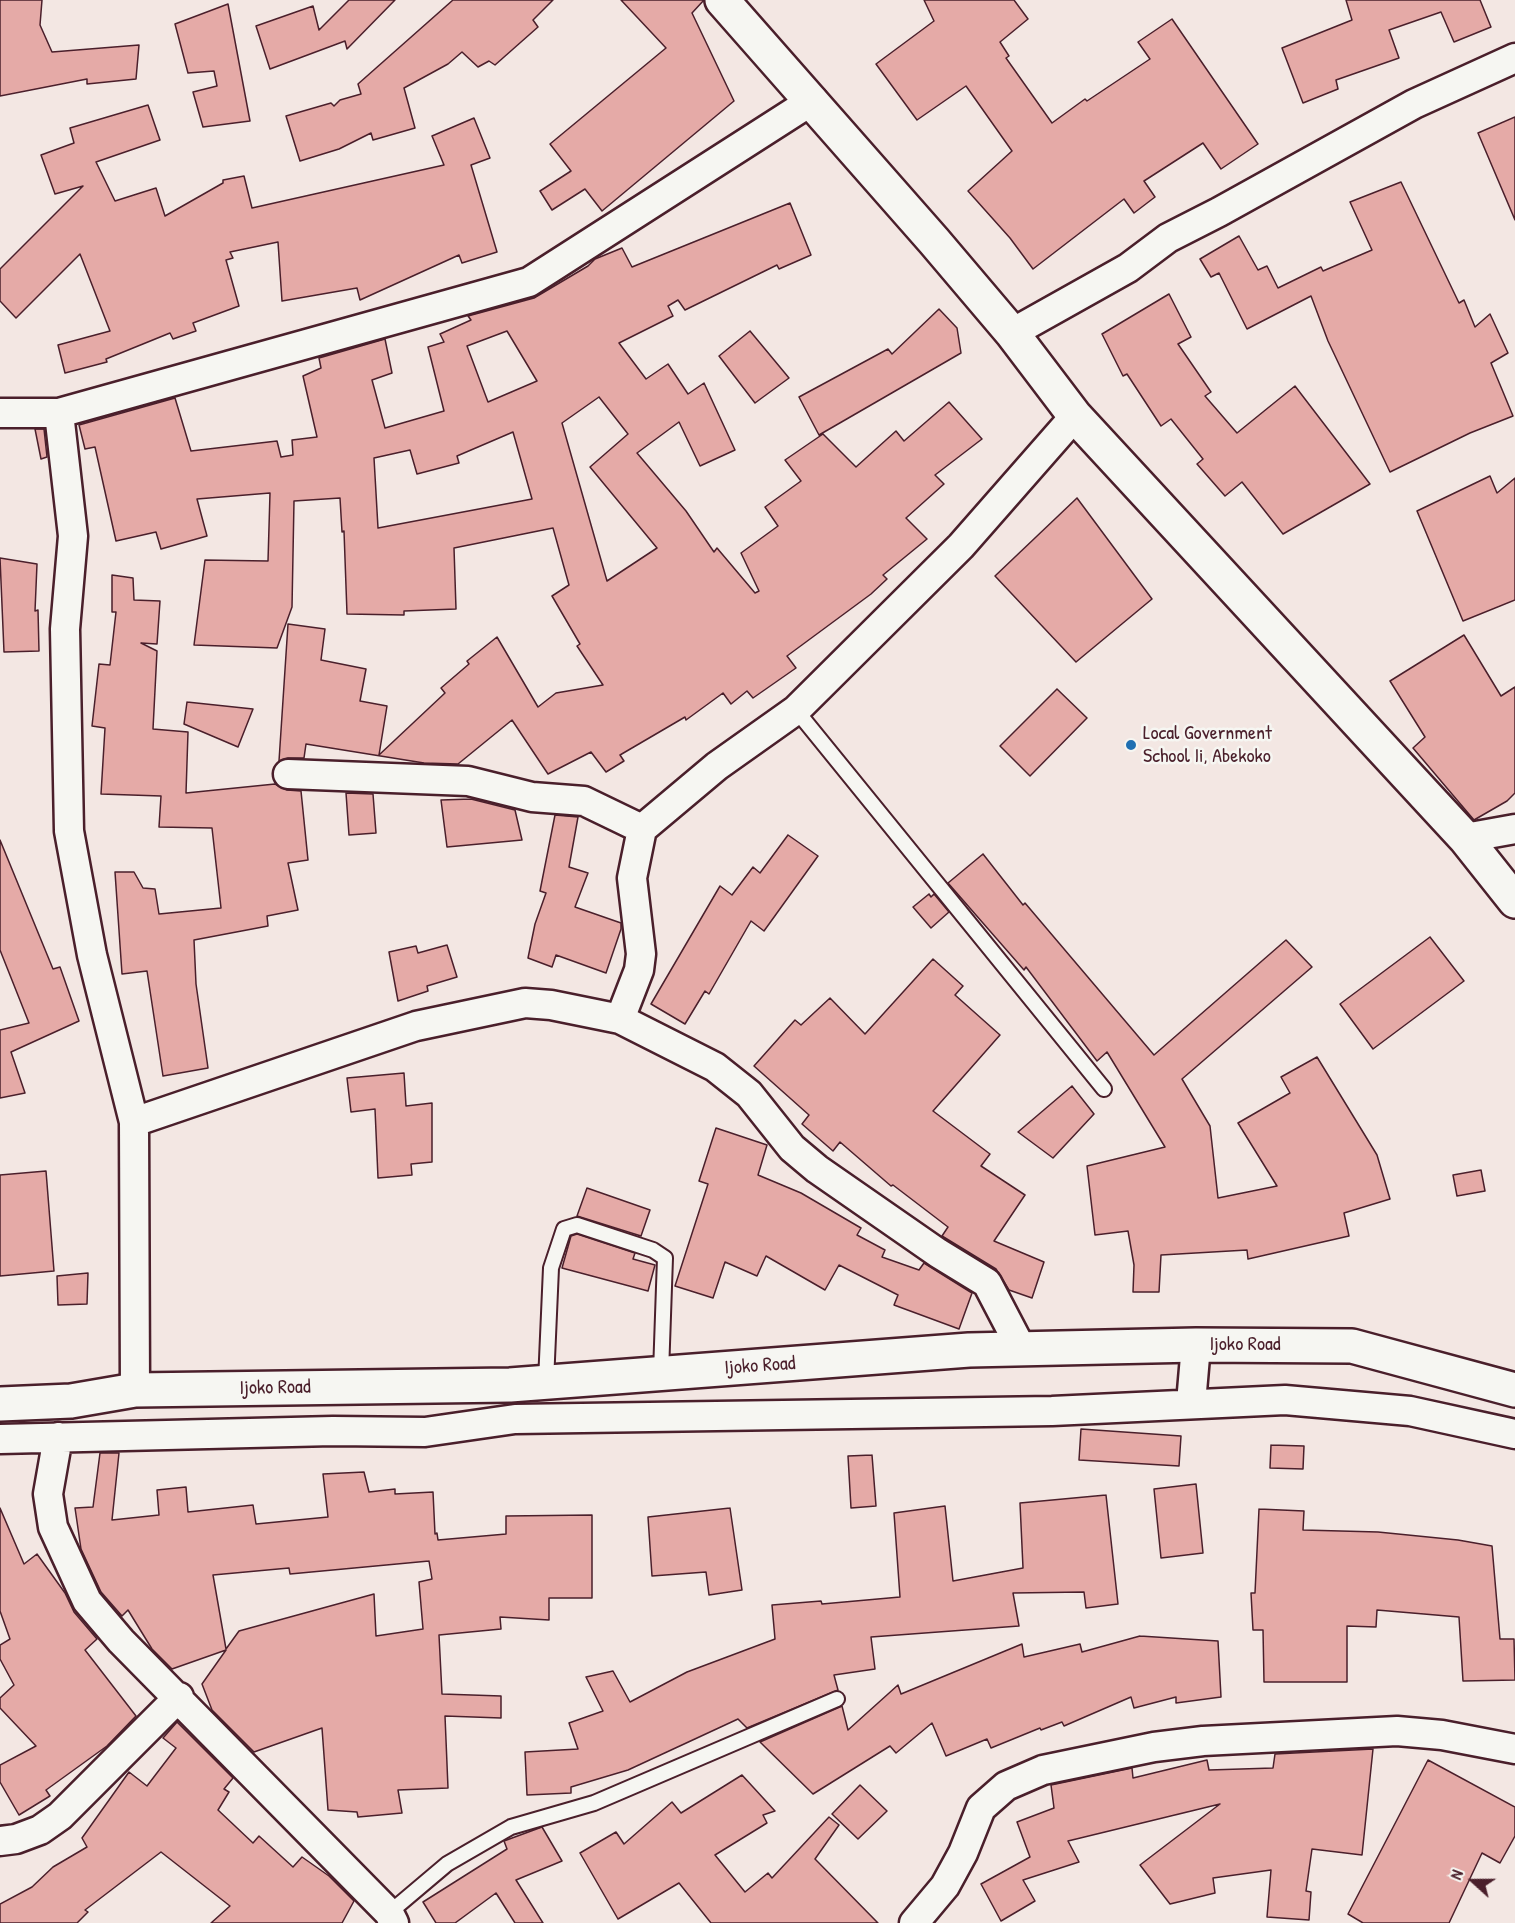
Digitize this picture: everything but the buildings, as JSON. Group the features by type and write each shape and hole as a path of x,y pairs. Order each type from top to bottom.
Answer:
{"main road":[{"path":"722,0 813,100 1012,333 1075,416 1465,838 1515,901"},
{"name":"Ijoko Road","path":"0,1404 71,1401 135,1390 546,1382 1021,1348 1196,1345 1352,1346 1515,1390"}],"street":[{"path":"1012,333 1128,268 1168,238 1414,104 1515,58"},
{"path":"0,413 59,413 529,282 813,100"},
{"path":"59,413 73,537 65,629 69,831 92,955 134,1122 135,1390"},
{"path":"620,1019 639,970 641,954 632,878 642,829 717,766 796,710 961,546 1075,416"},
{"path":"288,774 468,781 532,797 584,801 642,829"},
{"path":"1465,838 1515,829"},
{"path":"134,1122 416,1026 525,1004 551,1005 620,1019 715,1067 749,1094 792,1148 817,1169 938,1253 987,1283 1021,1348"},
{"path":"1191,1403 1196,1345"},
{"path":"0,1439 425,1431 514,1419 1052,1411 1285,1400 1410,1411 1515,1434"},
{"path":"58,1437 48,1494 53,1527 87,1601 121,1641 179,1697 392,1918"},
{"path":"0,1841 16,1839 40,1830 60,1816 179,1697"},
{"path":"914,1923 945,1886 963,1853 981,1808 1006,1786 1043,1770 1154,1747 1203,1741 1397,1731 1442,1735 1515,1749"}],"lane":[{"path":"796,710 1104,1089"},
{"path":"546,1382 551,1268 564,1229 577,1225 653,1250 665,1258 661,1373"},
{"path":"392,1918 447,1864 511,1827 594,1803 837,1699"}],"place":[{"name":"Local Government School Ii, Abekoko","path":"1131,745"}]}
